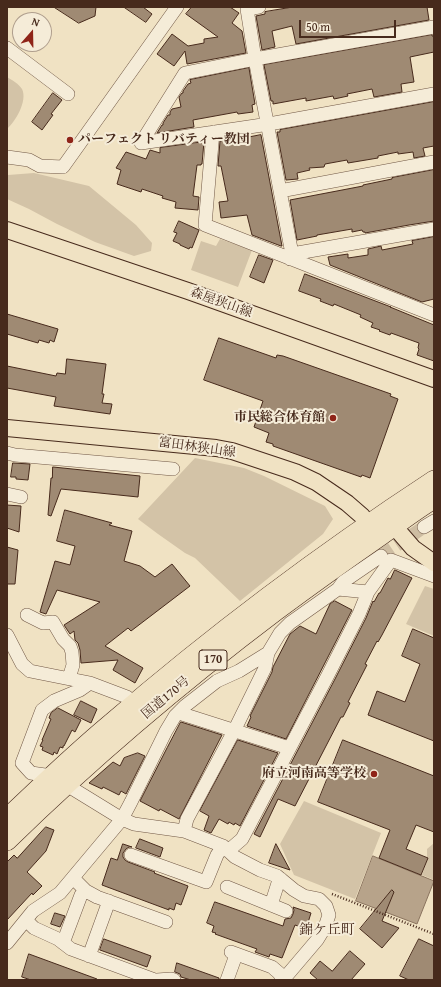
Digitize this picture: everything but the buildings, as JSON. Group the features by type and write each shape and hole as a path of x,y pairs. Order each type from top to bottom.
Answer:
{"highway":[{"name":"国道170号","path":"7,841 36,812 59,780 109,724 220,633 274,592 367,524 434,480"},
{"name":"国道170号","path":"7,818 127,731 160,702 226,649 296,596 338,565 434,499"}],"main road":[{"name":"森屋狭山線","path":"7,230 188,291 434,379"},
{"name":"富田林狭山線","path":"7,428 208,447 232,451 283,467 316,482 354,509 362,516 367,524"},
{"path":"394,526 412,548 434,563"}],"street":[{"path":"7,157 29,160 40,166 63,167 177,7"},
{"path":"259,7 247,9 291,256"},
{"path":"434,26 185,73 141,143 268,125 434,94"},
{"path":"7,48 68,94"},
{"path":"213,132 205,225 291,256 434,315"},
{"path":"280,191 434,162"},
{"path":"291,256 434,229"},
{"path":"7,453 15,455 173,469"},
{"path":"7,494 20,497"},
{"path":"184,831 188,819 264,668 268,654 280,633 290,623 338,589 343,582 380,556"},
{"path":"131,855 206,882 217,855 242,839 328,676 359,614 368,592 391,560 434,576"},
{"path":"338,589 368,592"},
{"path":"27,615 43,623 52,622 70,646 73,665 69,678"},
{"path":"7,635 22,664 30,671 90,683 127,697 133,704"},
{"path":"7,942 34,911 60,893 122,819 166,731 185,706 217,681 239,671 268,654"},
{"path":"90,683 80,690 54,701 42,710 22,763 31,773 59,780 122,819 134,824 184,831 226,848 235,857 260,870 277,876 294,890 304,896 319,900 326,906 329,915 325,928 317,940 283,980 279,973 272,967 234,954 227,980"},
{"path":"179,713 289,748"},
{"path":"73,878 86,890 97,897 166,922"},
{"path":"271,905 278,883 281,880"},
{"path":"227,888 286,911"},
{"path":"63,943 81,895 86,890"},
{"path":"89,956 109,901"},
{"path":"26,920 34,928 58,939 72,949 89,956 156,980 174,980"}],"path":[{"path":"319,900 332,894 434,934"}],"shaded area":[{"path":"7,77 19,85 22,89 23,99 20,111 7,129"},
{"path":"34,173 89,186 136,225 152,243 151,251 134,256 95,242 7,199 8,175"},
{"path":"220,239 252,250 238,287 191,270 201,241 216,246"},
{"path":"195,458 244,468 264,476 325,506 333,519 323,534 240,601 195,558 185,553 138,519"},
{"path":"425,586 434,589 434,636 406,624"},
{"path":"304,801 381,833 355,899 294,875 280,844"},
{"path":"434,843 434,880 422,875 428,858 427,849"},
{"path":"373,856 434,881 417,924 356,901"}],"tunnel":[{"path":"381,556 424,527"}],"place":[{"name":"パーフェクト リバティー教団","path":"70,140"},
{"name":"市民総合体育館","path":"333,418"},
{"name":"府立河南高等学校","path":"374,774"}],"district":[{"name":"錦ケ丘町","path":"327,930"}]}
